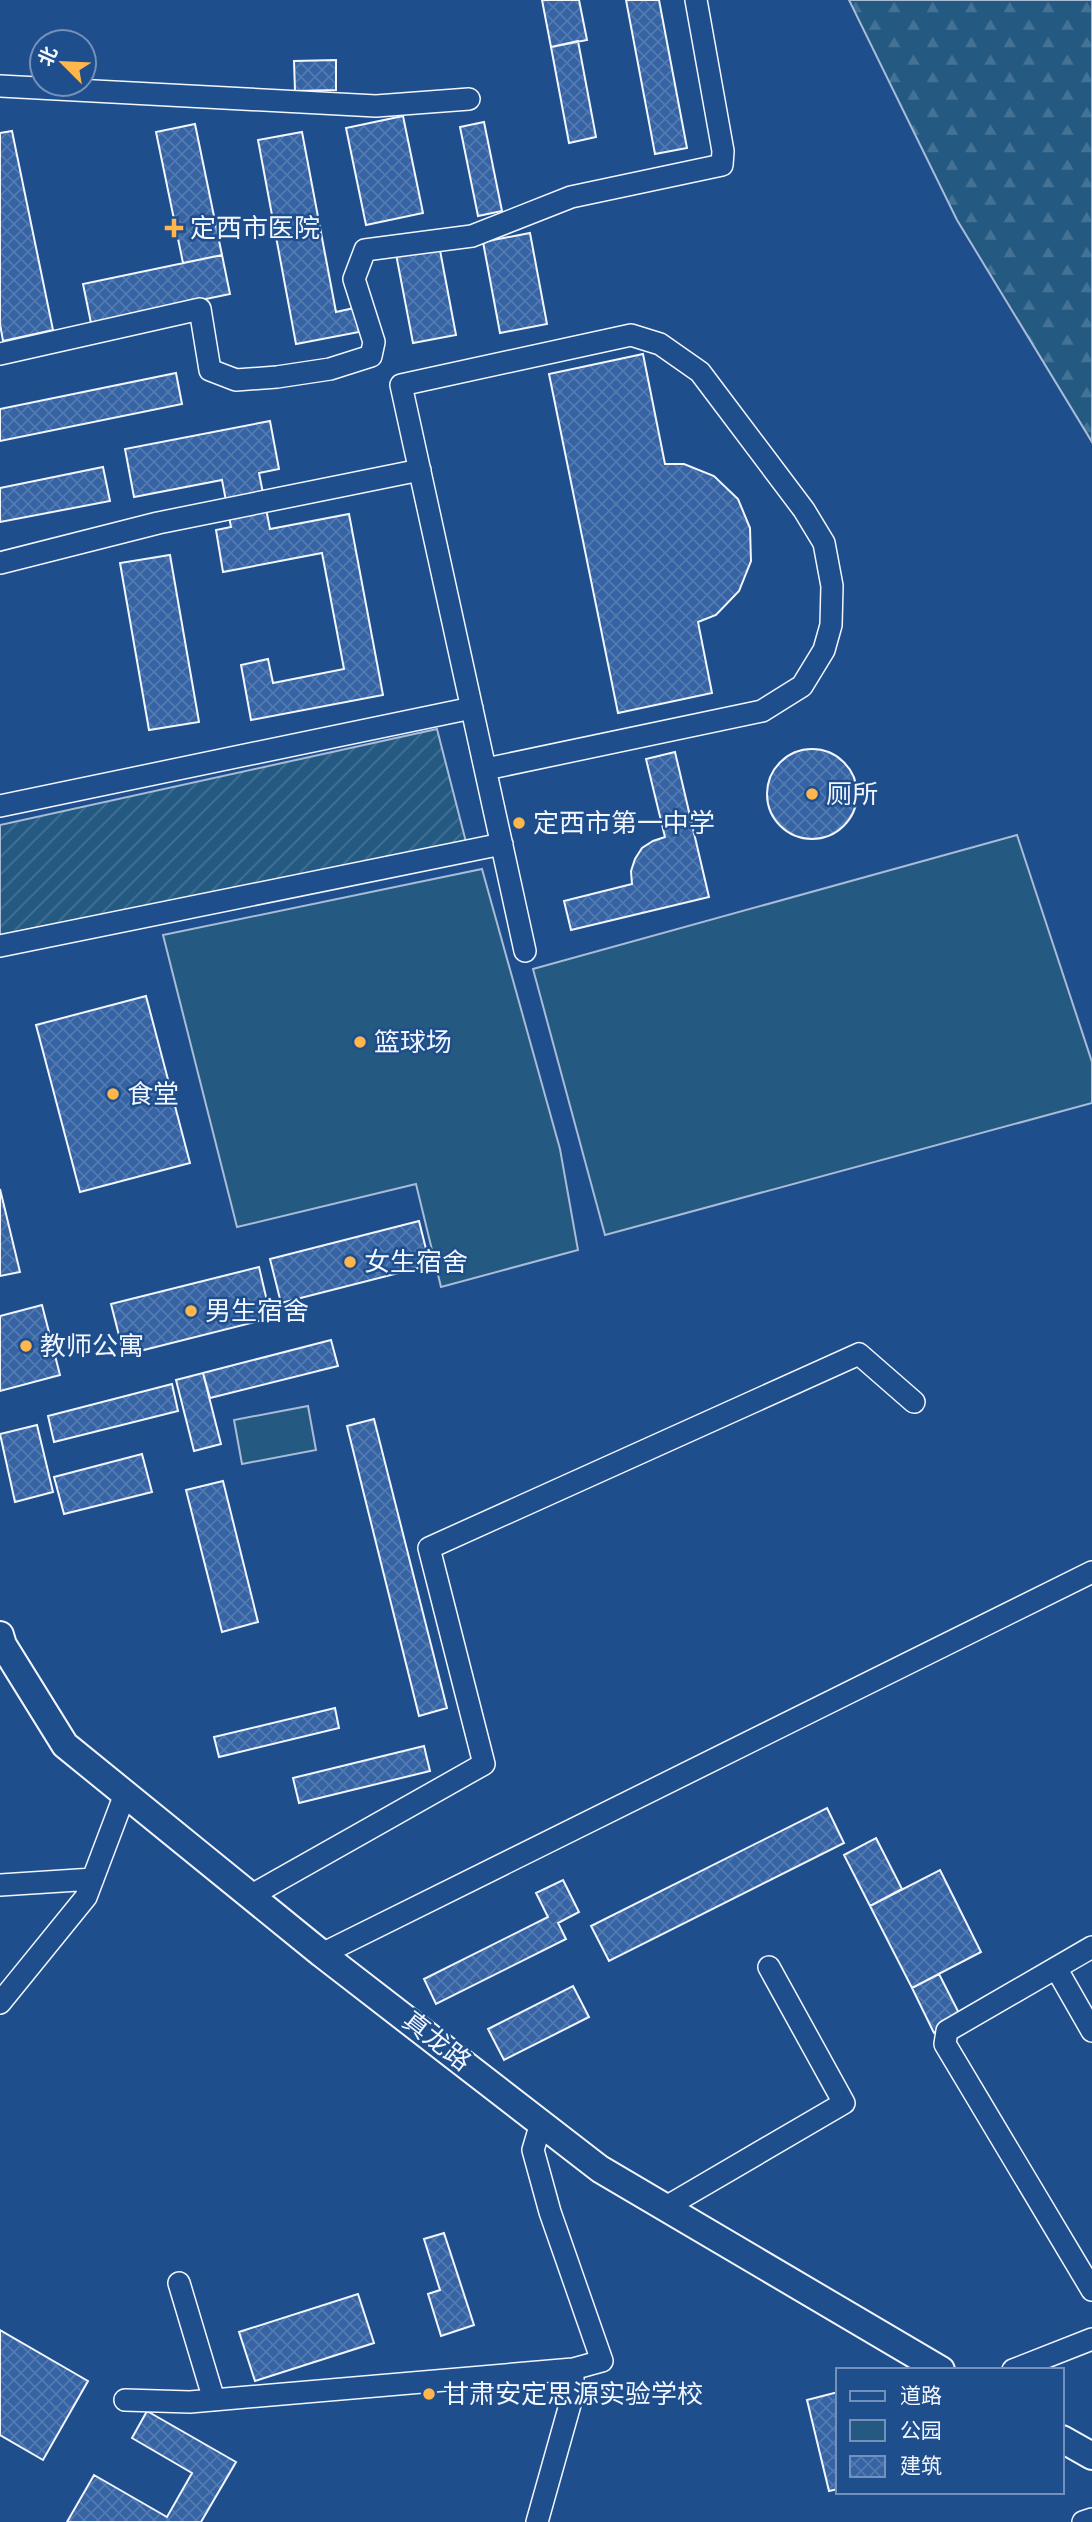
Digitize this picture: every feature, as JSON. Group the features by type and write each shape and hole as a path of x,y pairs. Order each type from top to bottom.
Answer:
{"main road":[{"name":"真龙路","path":"0,1635 65,1745 322,1954 600,2169 939,2368"},
{"path":"1064,2440 1092,2456"}],"street":[{"path":"0,354 200,309 211,370 236,380 330,369 372,356 374,342 355,279 365,250 472,236 571,197 722,165 723,151 696,0"},
{"path":"0,86 376,106 469,99"},
{"path":"486,769 762,711 802,686 824,650 831,625 832,586 824,543 804,510 700,372 660,344 631,335 401,385 525,951"},
{"path":"0,562 158,523 420,470"},
{"path":"0,806 472,708"},
{"path":"0,946 502,844"},
{"path":"252,1895 484,1764 429,1548 859,1354 914,1402"},
{"path":"322,1954 1092,1572"},
{"path":"0,2003 86,1897 125,1794"},
{"path":"0,1885 93,1879"},
{"path":"1092,1947 947,2031 946,2044 1092,2290"},
{"path":"666,2207 844,2104 769,1966"},
{"path":"1056,1968 1092,2031"},
{"path":"0,1977 24,1975"},
{"path":"125,2400 190,2402 573,2370 602,2361 550,2212 533,2150 541,2123"},
{"path":"179,2283 214,2400"},
{"path":"1018,2368 1092,2339"},
{"path":"537,2522 573,2394 573,2370"},
{"path":"1083,2522 1092,2519"}],"green space":[{"path":"849,0 1092,0 1092,442 957,220"},
{"path":"437,729 466,842 0,935 0,825"},
{"path":"1017,835 1092,1062 1092,1103 605,1235 533,969"},
{"name":"篮球场","path":"482,869 560,1149 578,1250 441,1287 416,1184 237,1227 163,935"},
{"path":"308,1406 316,1450 242,1464 234,1420"}],"building":[{"path":"542,0 579,0 587,40 551,47"},
{"path":"626,0 659,0 687,148 655,154"},
{"path":"578,41 596,137 569,143 551,47"},
{"path":"336,60 336,90 295,91 294,61"},
{"path":"403,116 423,213 366,225 346,128"},
{"path":"484,122 502,211 478,216 460,127"},
{"path":"195,124 222,255 183,263 156,132"},
{"path":"12,131 53,330 3,341 0,324 0,133"},
{"path":"302,132 336,312 354,308 359,332 296,344 258,140"},
{"path":"530,233 547,324 500,333 483,242"},
{"path":"439,245 456,335 413,343 396,254"},
{"path":"222,255 230,294 91,323 83,284"},
{"path":"643,354 665,464 684,464 714,476 738,499 750,528 751,561 739,591 716,615 698,622 712,693 618,713 549,374"},
{"path":"176,373 182,404 0,441 0,409"},
{"path":"270,421 279,469 259,473 270,529 349,514 383,695 251,720 241,665 268,659 273,683 344,669 322,553 223,572 216,530 231,527 222,480 134,497 125,449"},
{"path":"103,467 110,501 0,522 0,488"},
{"path":"170,555 199,722 149,730 120,563"},
{"name":"厕所","path":"803,749 821,749 837,756 850,769 857,785 857,803 850,819 837,832 821,839 803,839 787,832 774,819 767,803 767,785 774,769 787,756"},
{"path":"675,752 709,897 571,930 564,901 632,884 631,871 642,848 665,837 646,759"},
{"name":"食堂","path":"146,996 190,1163 80,1192 36,1025"},
{"path":"0,1189 20,1272 0,1276"},
{"name":"女生宿舍","path":"419,1221 430,1265 281,1303 270,1259"},
{"name":"男生宿舍","path":"259,1267 271,1318 124,1355 111,1304"},
{"name":"教师公寓","path":"42,1305 60,1375 0,1391 0,1316"},
{"path":"331,1340 338,1366 210,1398 203,1373"},
{"path":"203,1373 221,1444 194,1451 176,1380"},
{"path":"172,1384 178,1411 54,1442 48,1416"},
{"path":"374,1419 447,1708 419,1716 347,1426"},
{"path":"37,1425 53,1492 15,1502 0,1434"},
{"path":"142,1454 152,1492 64,1514 54,1477"},
{"path":"223,1481 258,1622 222,1632 186,1490"},
{"path":"335,1708 339,1728 219,1757 214,1737"},
{"path":"424,1746 430,1771 299,1803 293,1778"},
{"path":"827,1808 844,1843 609,1961 591,1926"},
{"path":"876,1838 902,1889 870,1906 844,1855"},
{"path":"940,1870 981,1952 912,1988 870,1906"},
{"path":"563,1880 579,1912 558,1923 566,1939 436,2004 424,1979 548,1917 536,1893"},
{"path":"939,1974 962,2019 934,2033 912,1988"},
{"path":"573,1986 589,2017 504,2060 488,2029"},
{"path":"444,2233 474,2325 441,2336 428,2294 440,2290 424,2239"},
{"path":"358,2294 374,2343 255,2381 239,2332"},
{"path":"0,2330 88,2381 43,2460 0,2435"},
{"path":"836,2393 836,2489 829,2491 807,2400"},
{"path":"147,2411 236,2462 201,2522 67,2522 94,2475 167,2517 192,2473 132,2438"}],"place":[{"name":"定西市医院","path":"174,228"},
{"name":"厕所","path":"812,794"},
{"name":"定西市第一中学","path":"519,823"},
{"name":"篮球场","path":"360,1042"},
{"name":"食堂","path":"113,1094"},
{"name":"女生宿舍","path":"350,1262"},
{"name":"男生宿舍","path":"191,1311"},
{"name":"教师公寓","path":"26,1346"},
{"name":"甘肃安定思源实验学校","path":"429,2394"}]}
